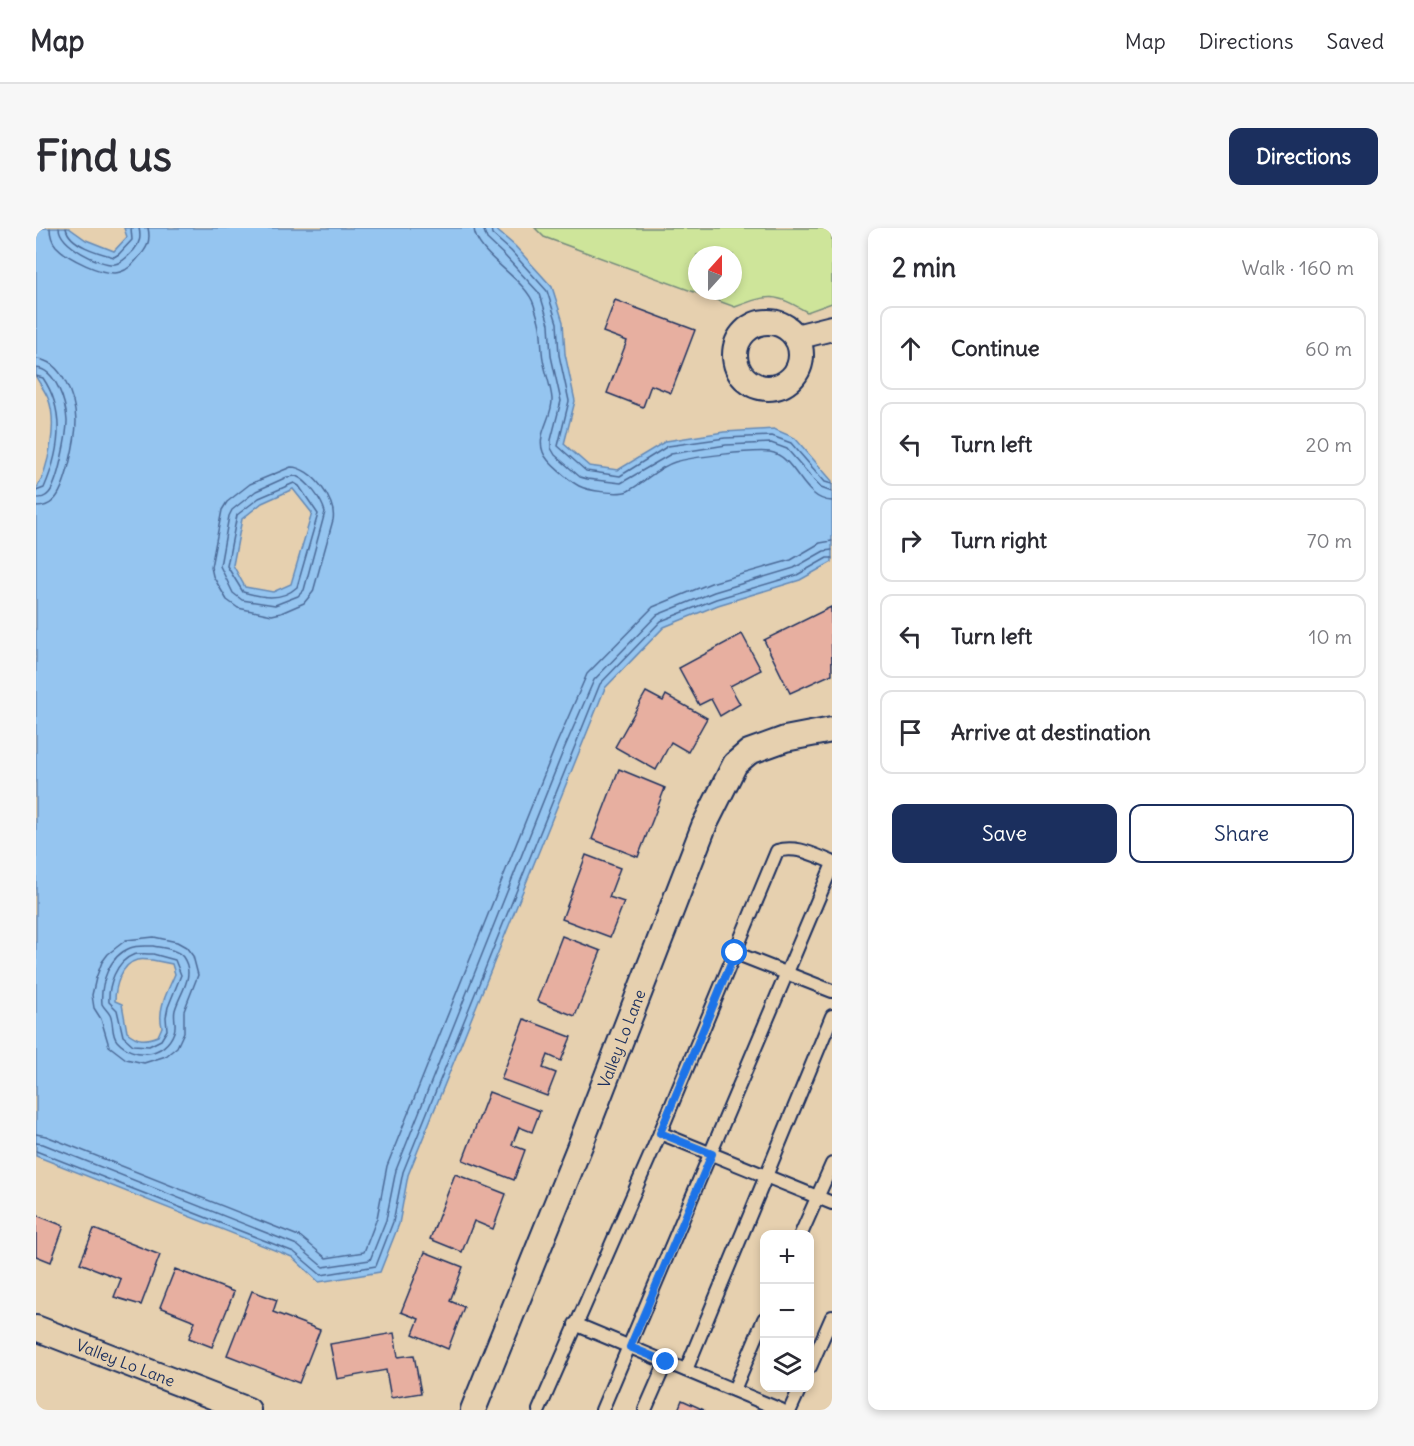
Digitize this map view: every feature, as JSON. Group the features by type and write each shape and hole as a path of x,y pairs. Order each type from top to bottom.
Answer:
{"street":[{"path":"796,337 832,328"},
{"name":"Valley Lo Lane","path":"473,1410 577,1153 704,826 735,764 749,752 784,739 832,730"},
{"name":"Valley Lo Lane","path":"36,1328 248,1410"}],"lane":[{"path":"539,1410 660,1133 777,851 786,848 803,850 832,864 788,974 602,1410"},
{"path":"735,953 832,991"},
{"path":"686,1370 832,1016"},
{"path":"660,1133 832,1203"},
{"path":"803,1230 832,1164"},
{"path":"814,1358 832,1317"},
{"path":"575,1324 781,1410"},
{"path":"734,1390 760,1330"},
{"path":"645,1410 666,1362"},
{"path":"790,1410 799,1392"}],"green space":[{"path":"535,228 832,228 832,303 807,312 787,301 772,298 764,298 735,307 716,300 742,300 742,246 688,246 688,290 544,237"}],"water":[{"path":"36,228 69,228 86,240 114,251 127,237 124,228 494,228 515,246 552,287 563,322 565,354 575,401 564,444 589,466 618,470 666,441 724,432 774,429 795,438 832,481 832,562 800,580 718,605 664,627 605,688 408,1175 399,1224 380,1272 319,1282 292,1257 36,1156 36,490 45,469 51,445 52,420 48,398 36,377","holes":["293,489 312,513 291,584 273,592 245,587 233,565 242,519 262,503","152,960 172,964 175,974 162,1006 162,1027 158,1036 142,1039 127,1032 122,1004 115,1001 115,995 120,977 131,962"]}],"building":[{"path":"615,300 695,330 671,393 651,385 643,407 607,393 627,341 603,332"},
{"path":"831,607 832,674 790,693 764,640"},
{"path":"742,634 761,670 730,686 740,704 720,716 711,699 699,705 679,668"},
{"path":"646,692 663,701 666,695 707,718 688,752 671,742 656,770 615,747"},
{"path":"619,769 665,788 638,857 592,839"},
{"path":"586,855 620,868 609,897 624,902 610,937 562,919"},
{"path":"562,936 601,951 575,1016 537,1001"},
{"path":"524,1019 571,1037 561,1061 548,1055 543,1068 556,1073 547,1096 501,1079"},
{"path":"489,1092 540,1111 532,1132 519,1127 512,1145 525,1150 514,1180 463,1160"},
{"path":"455,1174 506,1194 493,1229 474,1221 462,1252 430,1239"},
{"path":"36,1215 64,1226 51,1262 36,1256"},
{"path":"94,1229 160,1255 141,1305 114,1297 121,1279 80,1263"},
{"path":"425,1252 463,1267 450,1301 464,1307 448,1349 413,1334 419,1319 401,1312"},
{"path":"175,1269 234,1292 212,1347 189,1338 195,1321 160,1307"},
{"path":"252,1291 277,1300 273,1312 320,1330 299,1383 227,1355"},
{"path":"394,1333 398,1357 414,1355 421,1393 391,1398 386,1370 337,1379 330,1344"},
{"path":"682,1400 704,1410 678,1410"}],"route":[{"path":"666,1362 630,1347 712,1154 660,1133 735,953"}]}
